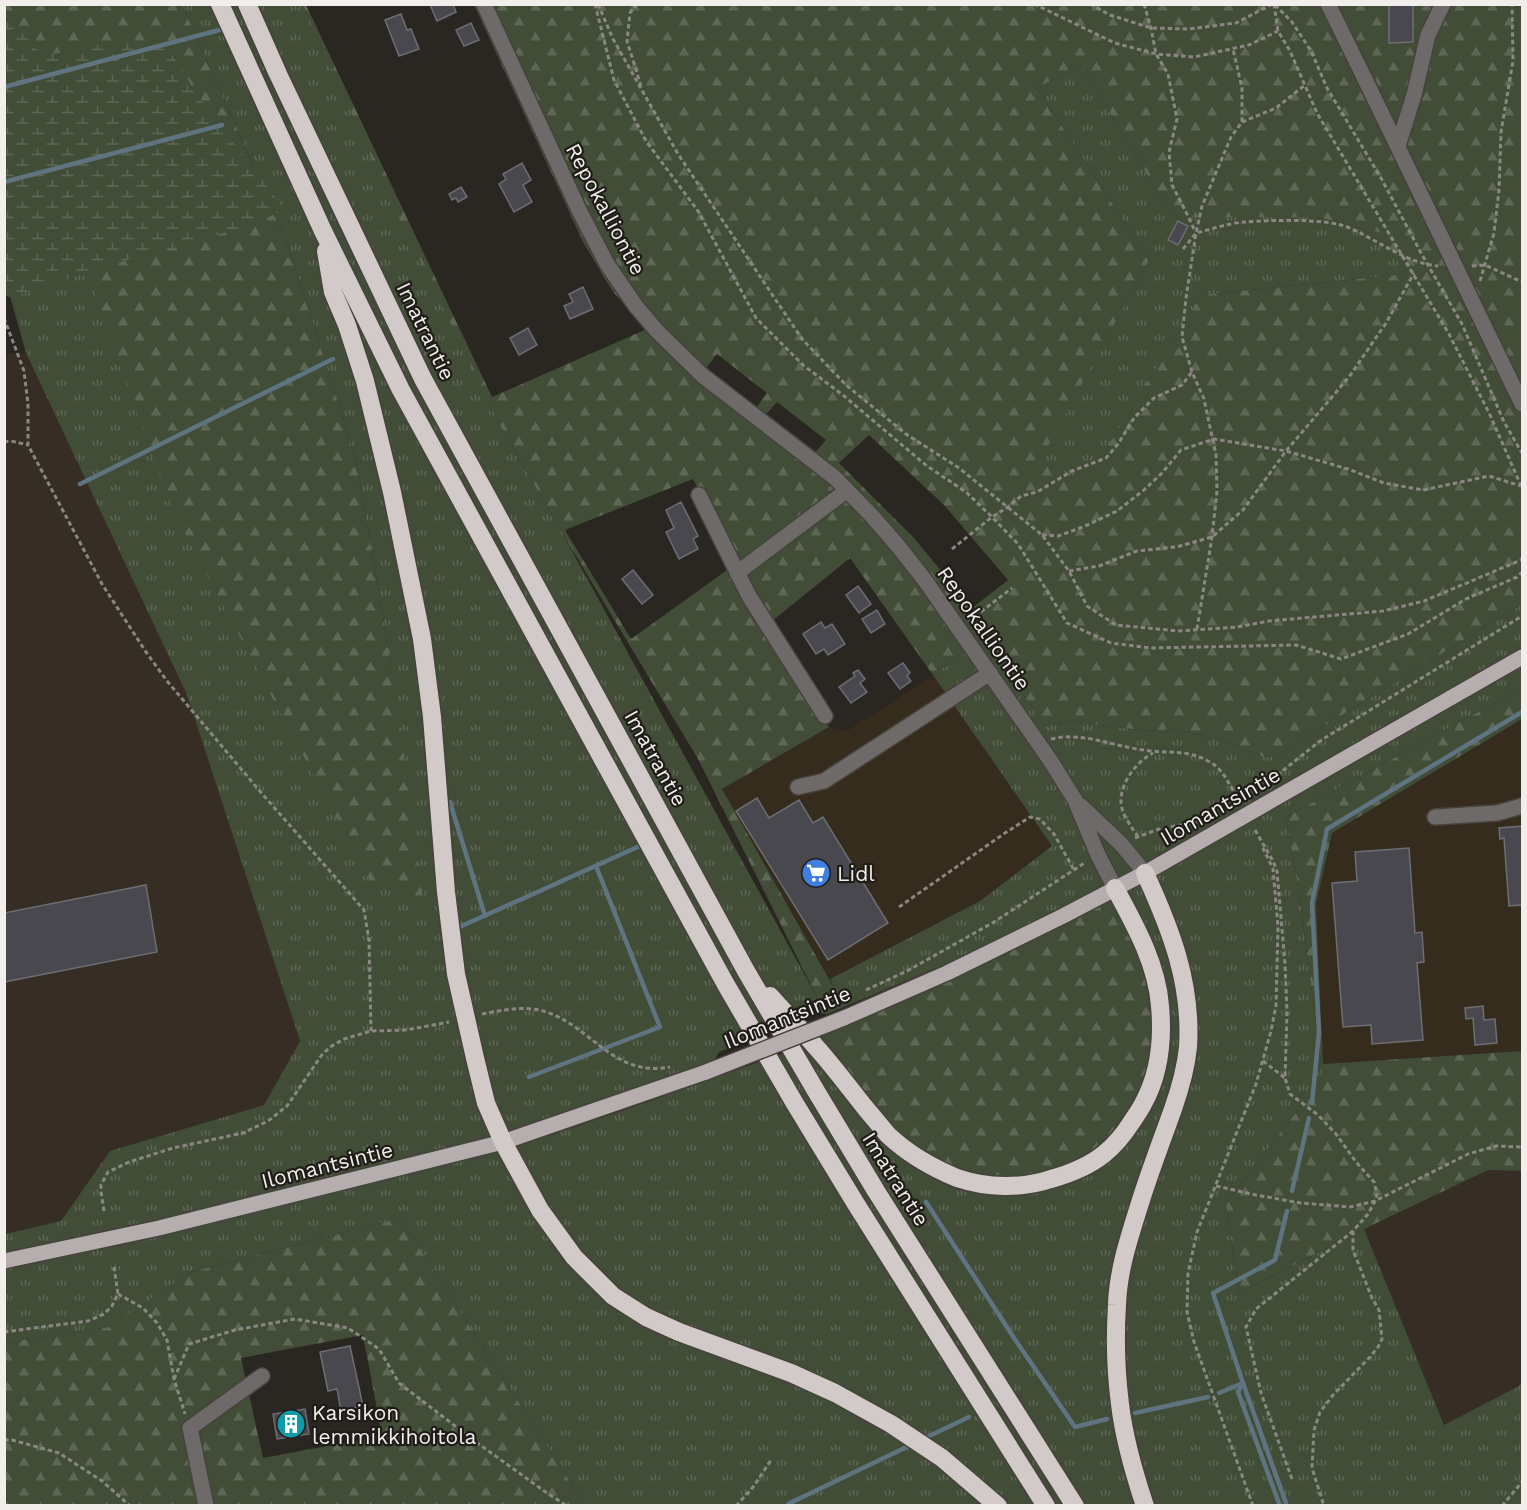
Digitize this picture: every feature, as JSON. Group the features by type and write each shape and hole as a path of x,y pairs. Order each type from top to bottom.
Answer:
{"highway":[{"path":"220,4 323,231 401,390 725,983 856,1204 1046,1506"},
{"name":"Imatrantie","path":"247,4 423,379 746,971 870,1181 1075,1506"},
{"path":"323,231 333,292 347,325 365,381 408,563 422,639 432,717 446,892 456,975 486,1103 503,1142 540,1210 574,1257 613,1296 646,1317 679,1332 791,1373 835,1393 891,1424 942,1458 998,1506"},
{"path":"1145,873 1166,920 1182,972 1188,1013 1188,1049 1182,1081 1140,1202 1121,1271 1117,1303 1120,1405 1133,1470 1145,1506"},
{"path":"746,971 816,1047 887,1134 907,1150 957,1178 985,1185 1014,1187 1041,1183 1083,1167 1104,1154 1123,1135 1144,1104 1154,1078 1161,1030 1157,982 1140,933 1116,888"}],"main road":[{"name":"Ilomantsintie","path":"4,1261 159,1228 503,1142 706,1072 844,1018 947,973 1145,873 1522,657"}],"street":[{"name":"Repokalliontie","path":"483,4 579,210 607,264 635,305 657,331 703,376 834,477 872,516 924,579 1050,760 1075,800 1098,855 1116,888"},
{"path":"1328,4 1522,404"},
{"path":"1398,146 1428,35 1443,4"},
{"path":"737,573 846,491"},
{"path":"699,495 749,596 825,716"},
{"path":"798,788 824,781 990,673"},
{"name":"Repokalliontie","path":"1075,800 1121,844 1145,873"},
{"path":"1435,817 1497,813 1522,806"},
{"path":"206,1506 190,1428 262,1376"}],"path":[{"path":"596,4 613,39 678,154 802,339 846,384 898,427 960,468 1042,535 1069,571 1087,606 1116,625 1178,631 1383,611 1424,601 1522,558"},
{"path":"596,4 614,80 646,141 698,211 756,318 803,365 844,396 927,466 966,492 992,517 1018,544 1067,623 1111,643 1141,647 1296,645 1341,659 1408,634 1467,599 1522,573"},
{"path":"637,4 630,13 627,41 643,93"},
{"path":"1034,4 1115,43 1156,54 1194,57 1249,45 1278,31"},
{"path":"1090,4 1110,15 1151,28 1189,29 1236,23 1274,4"},
{"path":"1144,4 1156,54 1168,74 1177,119 1169,152 1172,185 1196,232"},
{"path":"1274,4 1278,31 1290,51 1317,113 1449,334 1490,415 1522,487"},
{"path":"1274,4 1292,22 1311,51 1327,88 1381,178 1462,324 1504,422 1522,453"},
{"path":"1472,302 1494,233 1499,189 1501,132 1513,61 1512,4"},
{"path":"1233,49 1242,88 1242,122"},
{"path":"1197,629 1217,491 1214,439 1204,399 1192,372 1182,337 1196,232 1202,206 1231,136 1242,122 1276,108 1305,85"},
{"path":"1183,249 1196,232 1244,222 1314,221 1348,227 1402,255 1428,265 1455,267 1485,265 1522,282"},
{"path":"1069,571 1099,566 1137,551 1176,547 1212,537 1243,510 1286,451 1349,377 1386,323 1413,273"},
{"path":"4,318 24,371 28,404 28,445 102,584 167,681 364,910 369,940 371,1031"},
{"path":"952,549 1021,496 1037,492 1072,471 1106,458 1118,444 1134,418 1154,398 1182,385 1192,372"},
{"path":"1042,535 1058,536 1117,511 1162,473 1181,450 1214,439 1286,451 1348,469 1384,483 1423,490 1489,476 1522,487"},
{"path":"4,442 11,441 28,445"},
{"path":"969,623 969,620 1012,588"},
{"path":"1121,844 1159,829 1203,821 1266,784 1320,741 1522,616"},
{"path":"1045,738 1049,740 1068,736 1094,739 1133,749 1195,755 1221,770 1234,792"},
{"path":"1138,837 1124,816 1121,803 1123,790 1138,764 1144,757 1155,752"},
{"path":"899,907 1030,817 1040,819 1054,834 1074,870"},
{"path":"1253,1506 1194,1342 1187,1312 1188,1273 1197,1232 1256,1084 1276,1006 1278,927 1273,869 1255,830 1277,871 1287,1012 1285,1078 1290,1094 1318,1115 1336,1134 1374,1182 1377,1194 1368,1214 1353,1231 1256,1309 1246,1327 1261,1393 1292,1479"},
{"path":"858,995 907,971 994,922 1098,855"},
{"path":"482,1014 529,1008 545,1011 568,1022 611,1054 632,1064 654,1068 677,1066"},
{"path":"104,1211 100,1192 108,1172 129,1162 173,1148 243,1132 268,1121 287,1106 321,1056 330,1047 344,1039 371,1031 406,1030 449,1022"},
{"path":"1263,1061 1285,1078"},
{"path":"1216,1186 1301,1203 1350,1207 1375,1202 1468,1154 1496,1146 1522,1147"},
{"path":"1324,1506 1312,1468 1314,1430 1320,1412 1333,1395 1370,1357 1382,1339 1379,1310 1353,1250 1353,1231"},
{"path":"4,1332 88,1321 104,1314 112,1306 118,1294 114,1267"},
{"path":"118,1294 143,1308 157,1323 167,1340 174,1379 190,1428"},
{"path":"174,1379 189,1344 235,1330 296,1319 348,1328 379,1349 399,1383 476,1442 567,1506"},
{"path":"4,1440 12,1440 59,1453 102,1481 130,1506"},
{"path":"736,1506 754,1486 771,1460"},
{"path":"1502,1506 1522,1482"}],"shaded area":[{"path":"26,353 187,695 300,1041 264,1105 110,1151 61,1222 5,1234 4,354"},
{"path":"933,675 1052,846 980,901 830,979 722,789 829,727 847,731"},
{"path":"1522,719 1522,1051 1323,1064 1316,904 1332,833"},
{"path":"1488,1170 1522,1171 1522,1382 1519,1386 1444,1425 1364,1229"}],"green space":[{"path":"4,5 182,5 286,239 355,456 392,667 423,901 370,881 174,513 121,369 5,17"},
{"path":"182,5 303,5 503,431 561,531 818,999 837,993 830,979 980,901 1052,846 933,675 985,637 1044,726 1069,721 1148,731 1173,729 1218,739 1262,756 1274,757 1522,604 1522,654 1061,911 977,951 827,1014 821,1013 719,1052 712,1065 497,1138 524,1194 563,1260 610,1304 674,1341 782,1379 830,1399 888,1432 937,1466 984,1505 585,1505 400,1218 191,1272 110,1327 5,1343 5,1234 61,1221 110,1151 264,1105 300,1041 187,695 26,353 5,278 4,15 392,667 355,456 286,239"},
{"path":"303,5 306,5 492,397 647,329 613,292 583,242 474,5 1522,5 1522,604 1274,757 1262,756 1218,739 1173,729 1148,731 1069,721 1044,726 985,637 933,675 850,558 766,626 829,727 722,789 837,993 818,999 698,759 503,431 383,184","holes":["1081,64 1172,217 1317,217 1381,233 1406,274 1201,295 1084,485 1040,461 1149,260 1037,88","717,354 767,393 753,412 703,372","777,402 826,440 812,456 762,419","869,435 944,505 1008,580 972,608 913,537 839,463","693,479 737,563 631,639 565,530"]},
{"path":"4,8 37,50 54,54 97,45 145,41 167,50 179,63 194,91 282,207 278,213 253,224 160,252 159,250 10,297 5,295"},
{"path":"1081,64 1172,217 1316,217 1382,233 1407,274 1201,295 1085,486 1039,461 1149,260 1037,88"},
{"path":"1522,661 1522,688 1286,817 1299,893 1323,1077 1226,1204 1239,1293 1364,1229 1444,1425 1519,1386 1522,1382 1522,1505 1007,1505 945,1454 682,1327 617,1292 578,1254 544,1207 512,1148 806,1045 884,1136 1122,892"},
{"path":"1522,688 1522,719 1332,833 1316,904 1323,1064 1522,1051 1522,1171 1488,1170 1364,1229 1239,1293 1226,1204 1323,1077 1299,893 1286,817"},
{"path":"1115,896 1136,934 1155,1009 1149,1077 1121,1129 1080,1163 1015,1182 958,1172 909,1147 814,1040 961,974"},
{"path":"400,1218 585,1505 5,1506 5,1343 109,1327 191,1272","holes":["363,1335 382,1436 263,1458 241,1358"]}],"building":[{"path":"434,4 453,4 456,12 437,21 431,7"},
{"path":"1389,4 1413,4 1413,42 1389,43"},
{"path":"401,14 407,30 411,29 419,49 399,56 385,20"},
{"path":"471,23 479,40 464,46 456,30"},
{"path":"522,163 531,180 523,185 532,202 514,212 499,184 506,179 503,174"},
{"path":"461,187 467,197 458,202 456,198 452,200 449,194"},
{"path":"1178,221 1188,226 1178,245 1168,240"},
{"path":"583,287 593,309 570,319 564,306 573,302 569,294"},
{"path":"528,328 537,345 519,355 510,338"},
{"path":"681,502 698,536 693,539 698,549 679,559 666,532 674,528 666,510"},
{"path":"633,570 653,595 642,604 622,579"},
{"path":"858,586 871,604 859,613 846,595"},
{"path":"877,610 885,624 871,633 862,619"},
{"path":"821,622 825,628 832,624 845,644 828,655 824,649 816,654 803,634"},
{"path":"903,663 910,673 907,676 911,681 900,689 888,673"},
{"path":"858,670 865,679 860,683 867,692 851,703 839,687 855,676 853,673"},
{"name":"Lidl","path":"757,798 769,818 799,800 813,823 823,817 888,923 828,960 736,811"},
{"path":"1522,826 1522,905 1509,906 1504,838 1500,839 1499,828"},
{"path":"1409,848 1415,933 1422,932 1424,962 1417,963 1423,1040 1372,1044 1371,1025 1343,1027 1332,883 1357,881 1355,852"},
{"path":"146,885 157,952 4,982 4,913"},
{"path":"1483,1006 1484,1020 1495,1019 1497,1043 1475,1045 1473,1018 1466,1019 1465,1008"},
{"path":"350,1346 363,1406 341,1411 337,1389 328,1391 320,1352"},
{"name":"Karsikon lemmikkihoitola","path":"305,1409 309,1434 277,1439 273,1414"}],"waterway":[{"path":"4,87 223,29"},
{"path":"4,182 222,125"},
{"path":"80,484 333,359"},
{"path":"1312,1103 1319,1032 1312,903 1327,829 1522,712"},
{"path":"450,802 485,916"},
{"path":"455,929 642,845"},
{"path":"529,1077 660,1027 596,866"},
{"path":"1292,1191 1309,1118"},
{"path":"926,1202 1075,1427 1107,1419"},
{"path":"1287,1211 1275,1260 1213,1293 1287,1506"},
{"path":"1243,1383 1238,1392 1280,1506"},
{"path":"1219,1393 1243,1383"},
{"path":"1135,1413 1208,1397"},
{"path":"923,1439 969,1417"},
{"path":"788,1504 913,1444"}],"place":[{"name":"Lidl","path":"816,873"},
{"name":"Karsikon lemmikkihoitola","path":"291,1424"}]}
